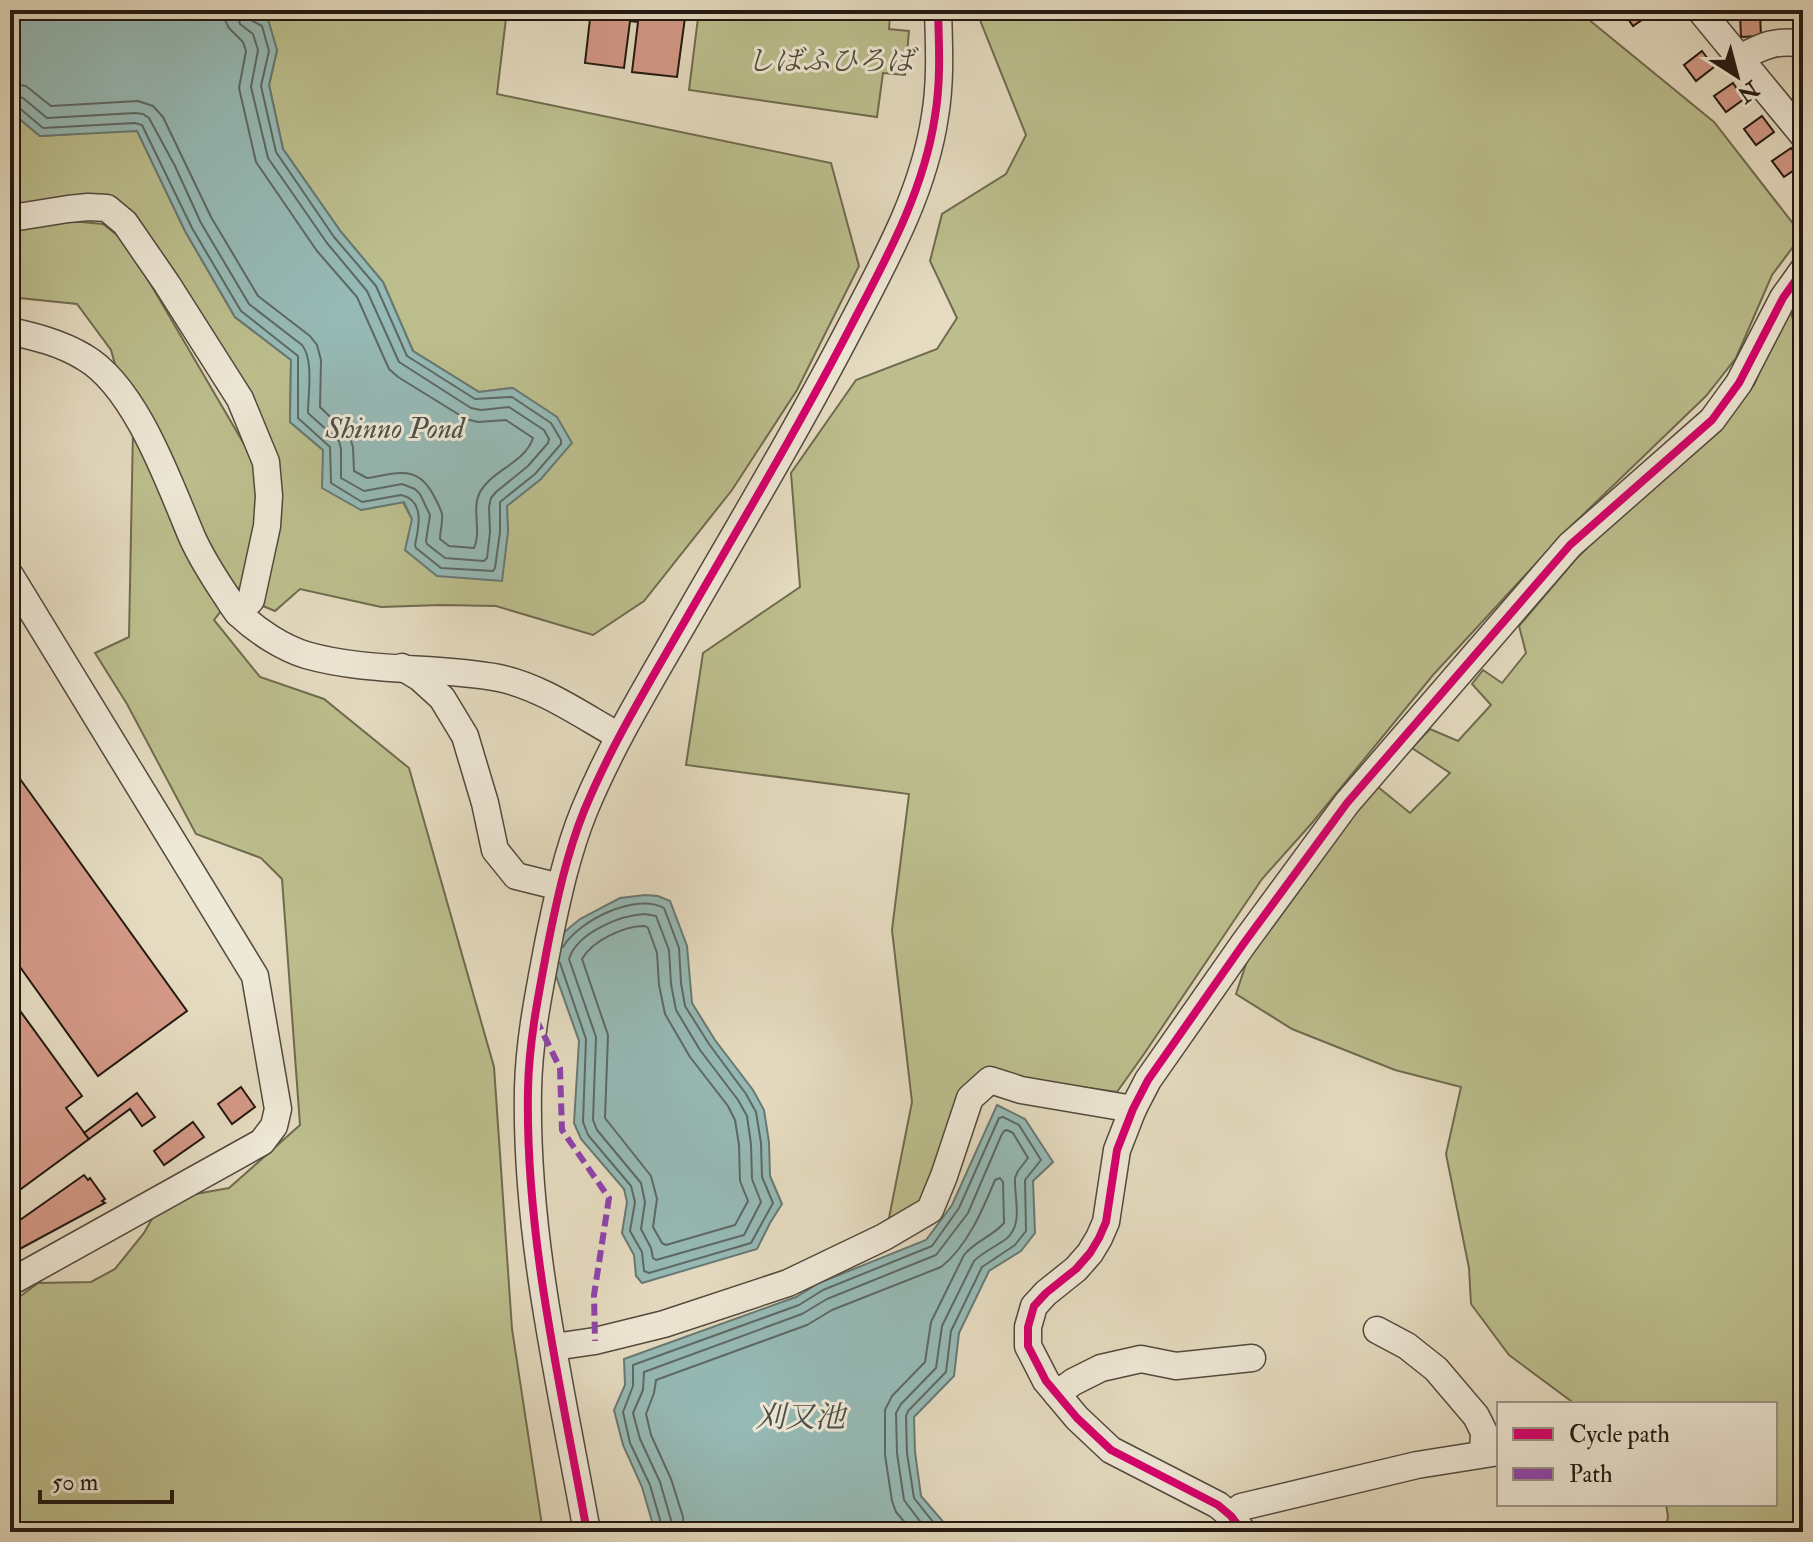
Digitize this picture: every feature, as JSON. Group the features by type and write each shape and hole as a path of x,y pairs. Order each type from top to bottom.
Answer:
{"street":[{"path":"587,1532 534,1229 529,1158 528,1085 534,1016 560,887 583,813 619,736 835,357 907,215 924,165 935,116 939,66 938,10"},
{"path":"1700,10 1803,135"},
{"path":"1740,58 1766,44 1803,44"},
{"path":"10,215 18,217 88,207 107,208 125,223 240,399 266,462 269,496 267,526 251,600 238,613"},
{"path":"1798,276 1803,309"},
{"path":"1237,1524 1218,1505 1111,1450 1077,1418 1046,1381 1028,1346 1034,1306 1076,1269 1099,1238 1106,1222 1117,1150 1133,1109 1157,1068 1347,803 1570,545 1712,420 1739,383 1783,298 1798,276"},
{"path":"10,331 57,343 87,358 112,381 148,436 203,561 238,613 271,638 303,654 340,662 502,679 546,694 619,736"},
{"path":"10,575 255,976 278,1109 274,1126 262,1142 10,1280"},
{"path":"402,667 442,698 465,736 495,850 516,876 560,887"},
{"path":"554,1347 595,1341 664,1324 788,1283 884,1237 930,1210 970,1098 990,1080 1021,1090 1133,1109"},
{"path":"1237,1524 1241,1507 1417,1465 1491,1453 1476,1416 1436,1369 1407,1346 1377,1330"},
{"path":"1057,1394 1101,1368 1141,1359 1176,1366 1252,1358"}],"green space":[{"path":"251,10 507,10 497,94 831,163 859,266 797,390 732,490 644,601 593,635 496,606 381,607 300,589 275,611 263,606 273,527 272,460 130,219 10,209 10,111 40,136 137,130 185,231 235,317 291,360 290,422 323,450 361,510 403,502 412,519 508,532 506,506 541,479 513,388 479,392 413,351 383,282 341,232 283,149 269,85 277,50"},
{"name":"しばふひろば","path":"699,10 838,10 890,16 889,29 909,31 905,75 883,73 877,117 689,90"},
{"path":"976,10 1577,10 1714,122 1802,235 1772,275 1736,358 1706,396 1566,531 1433,675 1262,879 1117,1092 990,1074 920,1208 888,1223 912,1102 892,930 909,794 686,765 703,653 800,587 791,473 856,380 937,349 957,318 930,261 942,214 1006,174 1026,135"},
{"path":"48,219 103,224 126,242 265,480 243,583 214,620 260,677 324,699 409,768 494,1067 512,1329 543,1532 10,1532 10,1304 38,1283 91,1282 115,1269 153,1217 184,1196 229,1188 300,1125 282,879 261,858 196,834 127,704 95,653 129,637 133,430 111,350 77,304 10,297 10,226"},
{"path":"1788,307 1803,342 1803,1532 1664,1532 1668,1517 1666,1506 1777,1506 1777,1402 1572,1402 1509,1355 1471,1304 1469,1268 1446,1154 1461,1087 1395,1070 1292,1029 1236,994 1250,952 1373,783 1410,813 1450,773 1412,748 1430,729 1458,741 1491,705 1472,684 1483,670 1502,683 1526,653 1519,626 1575,560 1643,491 1710,434 1754,385"}],"water":[{"name":"Shinno Pond","path":"10,10 251,10 268,19 277,50 269,85 283,149 341,232 383,282 413,351 479,392 513,388 557,417 572,443 541,479 507,506 508,532 502,581 437,576 405,550 412,519 404,502 361,510 322,488 323,450 290,422 291,360 235,317 185,231 137,131 40,136 10,111"},
{"path":"645,895 670,901 687,946 692,1003 764,1110 770,1176 782,1204 757,1249 642,1283 636,1276 634,1255 622,1233 627,1202 624,1189 581,1139 574,1123 579,1041 550,959 557,938 580,919 620,898"},
{"name":"刈又池","path":"997,1105 1025,1119 1053,1162 1033,1181 1035,1233 1021,1251 989,1271 959,1333 954,1376 914,1417 921,1496 952,1532 653,1532 642,1487 623,1445 614,1410 625,1385 624,1359 796,1297 819,1283 926,1240 952,1205"}],"building":[{"path":"591,10 686,10 677,77 632,72 638,22 630,21 624,68 585,63"},
{"path":"1622,10 1650,10 1652,13 1633,26"},
{"path":"1740,14 1760,14 1761,36 1741,37"},
{"path":"1702,51 1714,67 1696,81 1684,65"},
{"path":"1733,83 1744,99 1726,112 1714,96"},
{"path":"1762,116 1774,132 1756,145 1744,129"},
{"path":"1791,148 1803,164 1784,177 1772,161"},
{"path":"10,765 187,1011 98,1076 10,953"},
{"path":"10,997 82,1096 66,1108 89,1139 10,1197"},
{"path":"241,1087 255,1107 232,1124 218,1104"},
{"path":"137,1093 155,1117 142,1126 130,1109 89,1139 84,1133"},
{"path":"193,1122 204,1137 164,1165 154,1151"},
{"path":"84,1175 88,1180 90,1178 105,1203 10,1253 10,1227"}],"marked path":[{"path":"536,1019 560,1068 562,1130 609,1198 594,1295 595,1341"}],"cycle path":[{"path":"587,1532 538,1256 529,1145 528,1089 532,1034 559,893 584,811 617,742 810,403 902,224 922,171 935,116 939,76 938,10"},
{"path":"1243,1532 1218,1505 1111,1450 1077,1418 1046,1381 1028,1346 1028,1327 1034,1306 1076,1269 1099,1238 1106,1222 1117,1150 1148,1080 1347,803 1570,545 1712,420 1739,383 1783,298 1803,270"}]}
